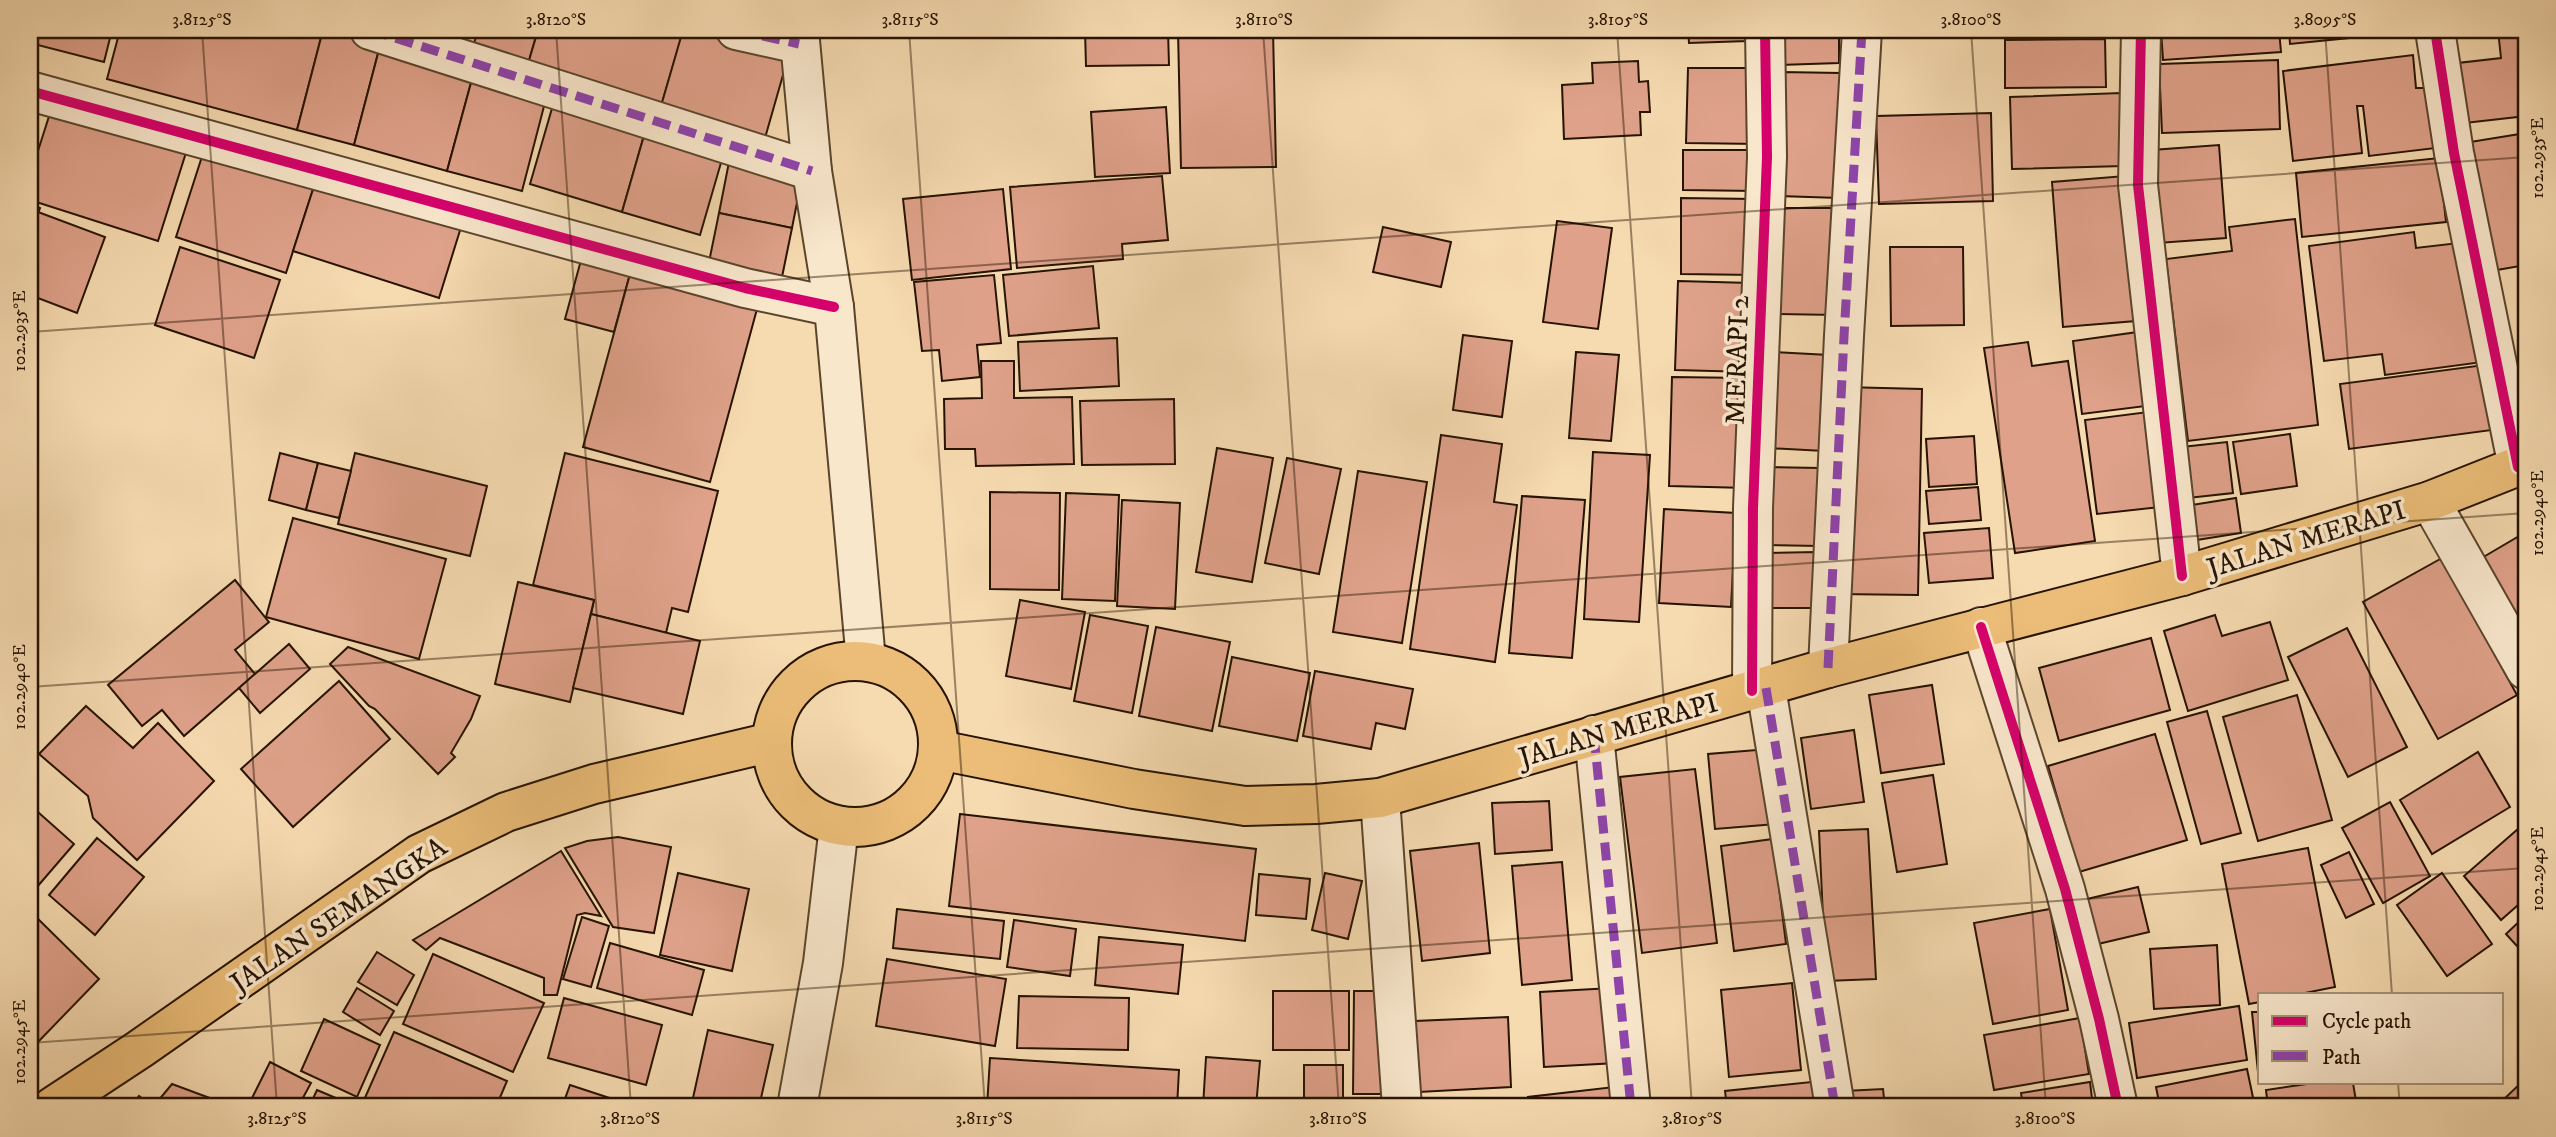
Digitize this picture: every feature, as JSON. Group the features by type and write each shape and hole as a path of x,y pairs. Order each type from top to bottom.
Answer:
{"main road":[{"name":"JALAN MERAPI","path":"939,750 1134,789 1245,806 1316,804 1380,798 1828,668 2182,576 2430,501 2522,465"},
{"path":"839,661 866,661 905,677 912,685 932,710 939,750 926,788 913,804 897,817 860,828 839,826 812,816 790,796 776,770 772,742 777,715 791,690 813,672 839,661"},
{"name":"JALAN SEMANGKA","path":"52,1107 140,1049 419,853 518,808 594,784 772,742"}],"street":[{"path":"370,30 813,172"},
{"path":"736,30 799,37 813,172 834,307 866,661"},
{"name":"MERAPI 2","path":"1765,30 1767,157 1753,508 1759,690 1835,1107"},
{"path":"1828,668 1844,322 1862,30"},
{"path":"2141,30 2138,185 2182,576"},
{"path":"2435,30 2454,153 2522,465"},
{"path":"30,91 745,288 834,307"},
{"path":"2430,501 2526,670"},
{"path":"1981,627 2065,889 2099,1019 2118,1107"},
{"path":"1594,735 1631,1107"},
{"path":"1380,798 1402,1107"},
{"path":"797,1107 823,963 839,826"}],"building":[{"path":"30,30 112,30 104,62 30,43"},
{"path":"120,30 323,30 297,130 107,79"},
{"path":"323,30 334,30 381,42 354,145 297,130"},
{"path":"430,30 466,30 463,39"},
{"path":"478,30 538,30 525,74 470,57"},
{"path":"538,30 668,30 682,35 659,113 525,74"},
{"path":"683,30 707,30 789,54 763,145 659,113"},
{"path":"1085,30 1168,30 1169,65 1086,66"},
{"path":"1178,30 1273,30 1276,167 1181,168"},
{"path":"1688,30 1746,30 1747,41 1689,43"},
{"path":"1778,30 1839,30 1839,63 1779,65"},
{"path":"1883,30 1981,30 1981,34 1883,33"},
{"path":"2007,30 2088,30 2088,34 2007,34"},
{"path":"2161,30 2279,30 2281,52 2163,60"},
{"path":"2289,30 2348,30 2349,38 2290,44"},
{"path":"2359,30 2418,30 2418,31 2360,38"},
{"path":"2498,30 2526,30 2526,116 2465,123 2458,63 2501,58"},
{"path":"2105,39 2106,87 2005,88 2005,40"},
{"path":"381,42 475,68 447,171 354,145"},
{"path":"2413,55 2416,88 2429,88 2436,148 2369,156 2363,106 2357,106 2362,153 2293,161 2283,71"},
{"path":"2278,60 2280,129 2162,133 2159,64"},
{"path":"1638,61 1639,82 1648,81 1650,112 1640,112 1641,135 1564,139 1562,85 1593,83 1592,63"},
{"path":"475,68 549,87 522,191 447,171"},
{"path":"1688,68 1759,68 1759,144 1686,143"},
{"path":"1781,72 1841,73 1839,198 1779,196"},
{"path":"2121,93 2123,166 2012,169 2010,97"},
{"path":"555,98 647,125 622,212 530,184"},
{"path":"52,107 190,140 158,241 30,200 30,151 37,154"},
{"path":"1166,107 1170,173 1095,177 1091,112"},
{"path":"1991,113 1993,201 1879,204 1876,116"},
{"path":"647,125 725,149 700,235 622,212"},
{"path":"2526,133 2526,265 2491,271 2470,142"},
{"path":"207,141 317,177 286,273 176,237"},
{"path":"2219,145 2226,238 2158,243 2152,150"},
{"path":"1683,150 1756,150 1756,191 1683,190"},
{"path":"730,157 803,172 792,228 719,213"},
{"path":"2439,158 2446,222 2302,237 2296,173"},
{"path":"1162,176 1168,240 1122,244 1123,259 1017,268 1010,187"},
{"path":"2125,176 2136,321 2063,327 2052,182"},
{"path":"317,177 462,224 439,298 293,251"},
{"path":"1003,189 1011,269 912,280 903,199"},
{"path":"1681,198 1755,199 1755,275 1681,274"},
{"path":"30,204 40,208 30,235"},
{"path":"1774,208 1837,208 1836,315 1773,314"},
{"path":"38,212 105,237 77,313 30,295 30,235"},
{"path":"719,213 792,228 782,277 709,262"},
{"path":"2295,219 2318,425 2188,441 2166,259 2232,251 2229,227"},
{"path":"1557,221 1612,228 1598,329 1543,322"},
{"path":"1383,227 1451,242 1441,287 1373,272"},
{"path":"2414,232 2416,248 2467,242 2483,362 2385,375 2382,354 2324,361 2309,246"},
{"path":"180,247 280,280 254,358 155,325"},
{"path":"1890,247 1963,247 1964,325 1891,326"},
{"path":"584,249 633,263 614,332 565,319"},
{"path":"633,263 760,298 710,482 583,447"},
{"path":"1093,266 1099,328 1009,336 1003,275"},
{"path":"994,275 1001,343 977,345 980,377 942,381 939,350 922,351 914,282"},
{"path":"1678,281 1751,283 1750,372 1675,370"},
{"path":"2138,332 2146,406 2082,414 2073,341"},
{"path":"1463,335 1512,341 1502,417 1453,410"},
{"path":"1117,338 1119,386 1020,391 1018,342"},
{"path":"2028,342 2032,366 2068,361 2095,541 2015,553 1984,348"},
{"path":"1576,352 1619,355 1611,441 1569,438"},
{"path":"1774,352 1829,355 1824,451 1768,448"},
{"path":"981,361 1014,361 1014,398 1072,397 1074,464 976,466 975,449 945,449 944,399 982,398"},
{"path":"2484,365 2492,430 2349,449 2340,384"},
{"path":"1672,377 1748,378 1747,488 1669,486"},
{"path":"1843,387 1922,389 1918,595 1838,594"},
{"path":"1174,399 1175,464 1082,465 1080,401"},
{"path":"2148,412 2160,507 2097,514 2085,420"},
{"path":"2290,434 2297,486 2241,494 2233,442"},
{"path":"1441,435 1502,444 1494,502 1517,505 1495,662 1410,649"},
{"path":"1974,436 1977,484 1929,487 1926,439"},
{"path":"2227,442 2233,493 2179,499 2173,448"},
{"path":"1217,448 1273,458 1252,582 1196,572"},
{"path":"1593,452 1650,455 1639,622 1584,619"},
{"path":"280,453 318,463 306,510 269,500"},
{"path":"355,453 487,486 470,556 338,524"},
{"path":"565,453 718,491 688,612 672,608 666,633 591,614 594,600 533,585"},
{"path":"1287,458 1341,469 1319,574 1265,563"},
{"path":"318,463 351,471 339,518 306,510"},
{"path":"1765,467 1820,468 1819,546 1764,545"},
{"path":"1358,471 1427,482 1402,643 1333,632"},
{"path":"1978,487 1981,520 1929,524 1926,491"},
{"path":"990,492 1060,493 1059,590 990,589"},
{"path":"1066,493 1119,495 1115,601 1062,599"},
{"path":"1522,496 1585,500 1572,658 1509,653"},
{"path":"2236,498 2241,533 2184,542 2179,507"},
{"path":"1122,500 1180,503 1175,609 1117,606"},
{"path":"1664,509 1736,513 1731,607 1659,603"},
{"path":"293,518 446,559 419,659 266,617"},
{"path":"1989,528 1993,578 1929,583 1924,533"},
{"path":"2526,532 2526,638 2480,559"},
{"path":"1816,552 1817,608 1766,608 1765,553"},
{"path":"2442,558 2517,695 2438,739 2363,602"},
{"path":"235,580 269,622 235,650 255,674 184,736 162,710 142,726 108,685"},
{"path":"518,582 594,600 570,702 495,684"},
{"path":"1020,600 1085,612 1071,689 1006,676"},
{"path":"591,614 700,641 683,714 573,688"},
{"path":"1090,615 1148,626 1132,713 1074,701"},
{"path":"2215,615 2222,636 2270,622 2288,680 2188,711 2164,631"},
{"path":"1156,627 1230,642 1212,731 1139,716"},
{"path":"2347,628 2407,747 2348,777 2288,657"},
{"path":"2151,638 2170,710 2059,741 2039,668"},
{"path":"289,644 310,669 260,713 239,688"},
{"path":"348,647 480,696 471,719 451,753 455,757 438,774 330,664"},
{"path":"1232,657 1310,673 1297,741 1219,726"},
{"path":"1315,671 1413,689 1405,729 1376,723 1371,749 1303,736"},
{"path":"339,681 390,739 293,827 241,769"},
{"path":"1932,685 1944,764 1881,773 1869,695"},
{"path":"2297,695 2332,820 2258,841 2223,717"},
{"path":"86,706 133,748 158,723 214,781 137,860 93,818 88,796 39,754"},
{"path":"2207,711 2241,833 2201,844 2167,722"},
{"path":"1854,730 1864,802 1811,809 1801,738"},
{"path":"2155,734 2187,840 2079,872 2048,766"},
{"path":"1769,749 1776,824 1715,829 1708,754"},
{"path":"2478,752 2510,807 2432,854 2400,800"},
{"path":"1695,769 1717,943 1642,953 1620,777"},
{"path":"1933,775 1947,864 1897,872 1882,783"},
{"path":"1549,801 1552,850 1495,854 1492,803"},
{"path":"2390,802 2430,876 2383,903 2342,828"},
{"path":"30,805 74,844 31,894 30,893"},
{"path":"960,814 1256,849 1245,941 949,906"},
{"path":"2526,822 2526,898 2501,920 2464,876"},
{"path":"1868,829 1876,979 1826,981 1819,831"},
{"path":"618,837 671,847 654,933 613,927 565,848 587,841"},
{"path":"97,838 144,877 95,935 49,895"},
{"path":"1773,839 1786,944 1734,951 1721,846"},
{"path":"1479,843 1490,953 1422,961 1410,851"},
{"path":"2308,848 2335,987 2305,993 2258,993 2258,1002 2249,1004 2222,864"},
{"path":"561,851 601,916 585,913 577,915 557,995 544,995 544,978 440,938 426,950 413,940"},
{"path":"2349,852 2374,904 2346,918 2321,865"},
{"path":"1562,862 1572,980 1522,985 1512,866"},
{"path":"678,873 749,889 732,971 660,955"},
{"path":"1325,873 1362,881 1348,939 1312,930"},
{"path":"2442,873 2492,944 2447,976 2397,905"},
{"path":"1259,874 1310,879 1306,919 1256,915"},
{"path":"2138,887 2149,932 2098,944 2087,899"},
{"path":"897,909 1004,921 1000,959 893,948"},
{"path":"2050,909 2068,1010 1993,1024 1974,923"},
{"path":"30,911 99,979 38,1042 30,1034"},
{"path":"2526,915 2526,956 2506,934"},
{"path":"582,917 609,926 591,987 563,979"},
{"path":"1014,920 1076,929 1070,976 1007,967"},
{"path":"1099,937 1183,945 1178,994 1095,985"},
{"path":"610,943 704,970 692,1015 597,988"},
{"path":"2217,945 2220,1005 2154,1009 2150,949"},
{"path":"377,952 414,975 397,1005 358,982"},
{"path":"433,954 544,1003 513,1072 403,1024"},
{"path":"887,959 1006,979 995,1046 876,1026"},
{"path":"1792,983 1801,1070 1729,1077 1721,990"},
{"path":"357,988 394,1011 380,1035 343,1012"},
{"path":"1612,988 1617,1063 1544,1067 1540,992"},
{"path":"1273,991 1349,991 1349,1050 1273,1050"},
{"path":"1354,991 1388,991 1387,1094 1353,1094"},
{"path":"1019,996 1129,998 1128,1050 1017,1048"},
{"path":"564,998 662,1025 646,1085 548,1058"},
{"path":"2239,1006 2247,1060 2137,1078 2129,1023"},
{"path":"2252,1012 2258,1012 2258,1072"},
{"path":"1508,1017 1511,1087 1419,1092 1415,1021"},
{"path":"2080,1018 2089,1074 1994,1090 1984,1035"},
{"path":"324,1019 380,1045 357,1097 301,1071"},
{"path":"708,1030 773,1045 759,1107 691,1107"},
{"path":"394,1032 507,1081 496,1107 380,1107 364,1100"},
{"path":"1206,1057 1260,1061 1256,1107 1203,1107"},
{"path":"990,1058 1179,1070 1177,1107 987,1107"},
{"path":"270,1062 311,1083 298,1107 271,1107 252,1098"},
{"path":"1304,1065 1343,1065 1343,1101 1304,1102"},
{"path":"2247,1069 2255,1107 2160,1107 2156,1087"},
{"path":"2526,1078 2526,1107 2507,1107 2501,1102"},
{"path":"1821,1081 1823,1107 1727,1107 1725,1091"},
{"path":"2090,1082 2093,1107 2023,1107 2021,1093"},
{"path":"172,1084 234,1107 153,1107"},
{"path":"2307,1084 2353,1084 2357,1107 2268,1107 2266,1090"},
{"path":"570,1085 637,1107 562,1107"},
{"path":"1614,1087 1616,1107 1529,1107 1528,1097"},
{"path":"1883,1089 1885,1107 1846,1107 1845,1091"},
{"path":"317,1090 357,1107 309,1107"},
{"path":"139,1096 153,1107 130,1107"}],"marked path":[{"path":"370,30 812,171"},
{"path":"736,30 799,44"},
{"path":"1828,668 1862,30"},
{"path":"1766,688 1835,1107"},
{"path":"1594,735 1631,1107"}],"cycle path":[{"path":"1752,691 1753,508 1767,157 1765,30"},
{"path":"2141,30 2138,185 2182,576"},
{"path":"2435,30 2454,153 2518,467"},
{"path":"30,91 745,288 834,307"},
{"path":"1981,627 2065,889 2099,1019 2118,1107"}]}
